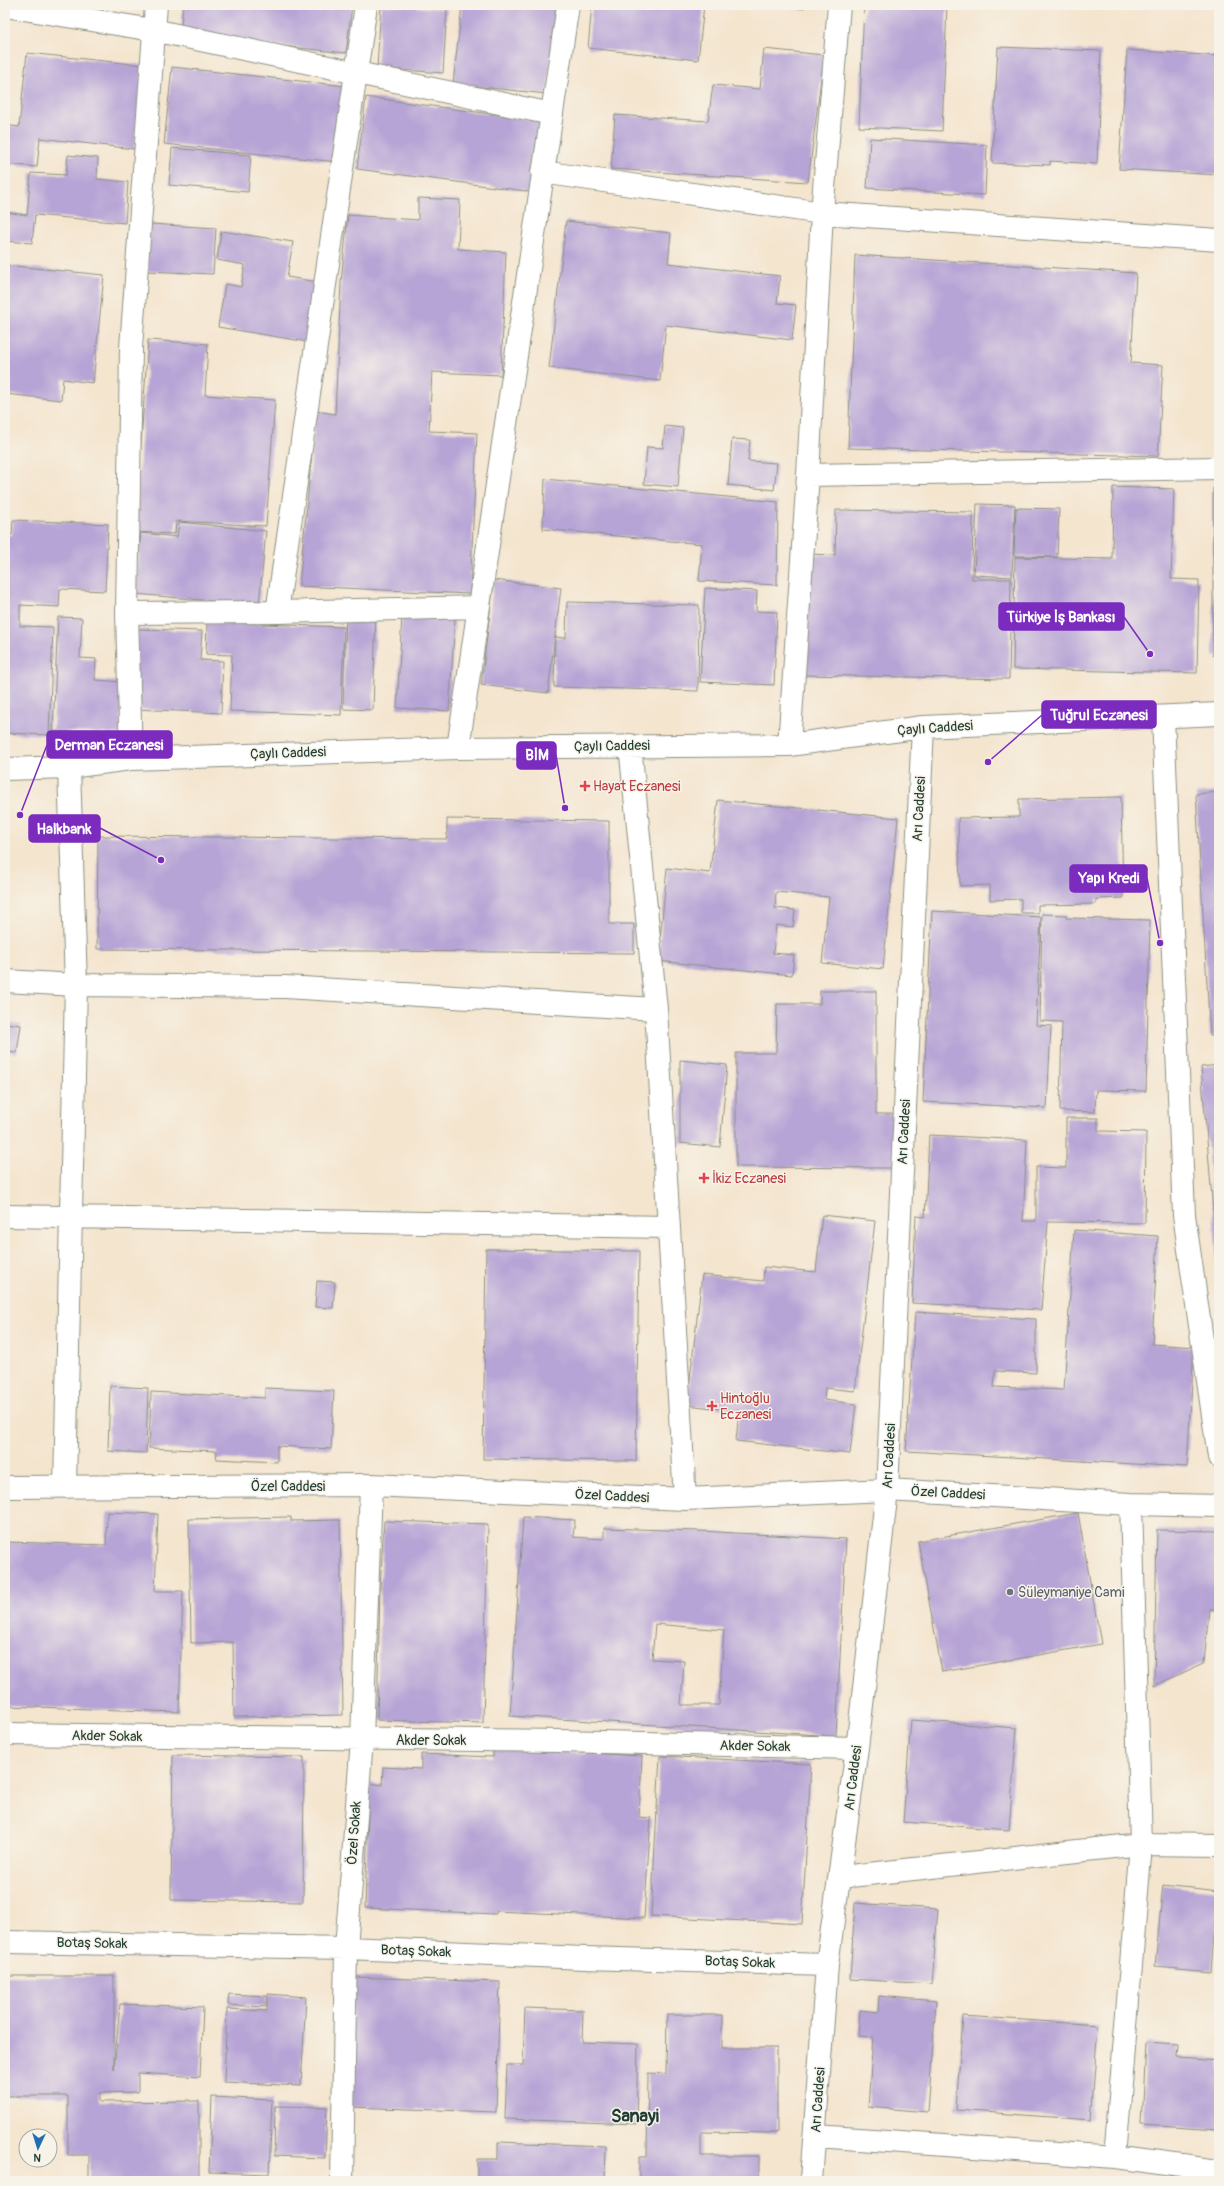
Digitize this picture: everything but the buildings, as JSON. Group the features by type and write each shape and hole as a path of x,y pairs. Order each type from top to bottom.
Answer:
{"street":[{"path":"131,759 127,613 131,348 156,5"},
{"path":"277,612 366,5"},
{"path":"458,748 542,172 568,5"},
{"path":"789,745 808,475 822,213 839,5"},
{"path":"5,6 153,30 552,114"},
{"path":"542,172 822,213 1219,240"},
{"path":"808,475 1219,468"},
{"path":"127,613 277,612 479,606"},
{"name":"Çaylı Caddesi","path":"5,769 69,767 131,759 458,748 630,745 789,745 923,727 1219,714"},
{"path":"1163,717 1184,1215 1213,1361 1219,1457"},
{"name":"Arı Caddesi","path":"810,2181 816,2136 828,1965 841,1877 887,1490 923,727"},
{"path":"630,745 656,1009 685,1499"},
{"path":"65,1486 76,985 69,767"},
{"path":"5,981 76,985 285,987 656,1009"},
{"path":"5,1216 669,1227"},
{"name":"Özel Caddesi","path":"5,1487 370,1485 685,1499 887,1490 1131,1504 1219,1506"},
{"name":"Özel Sokak","path":"342,2181 346,1948 362,1739 370,1485"},
{"path":"1114,2157 1141,1844 1131,1504"},
{"name":"Akder Sokak","path":"5,1734 568,1741 857,1748"},
{"path":"841,1877 1141,1844 1219,1845"},
{"name":"Botaş Sokak","path":"5,1942 346,1948 592,1958 828,1965"},
{"path":"816,2136 1114,2157 1219,2171"}],"place":[{"name":"Türkiye İş Bankası","path":"1150,654"},
{"name":"Tuğrul Eczanesi","path":"988,762"},
{"name":"Hayat Eczanesi","path":"585,786"},
{"name":"BİM","path":"565,808"},
{"name":"Derman Eczanesi","path":"20,815"},
{"name":"Halkbank","path":"161,860"},
{"name":"Yapı Kredi","path":"1160,943"},
{"name":"İkiz Eczanesi","path":"704,1178"},
{"name":"Hintoğlu Eczanesi","path":"712,1406"},
{"name":"Süleymaniye Cami","path":"1010,1592"}],"district":[{"name":"Sanayi","path":"635,2116"}]}
